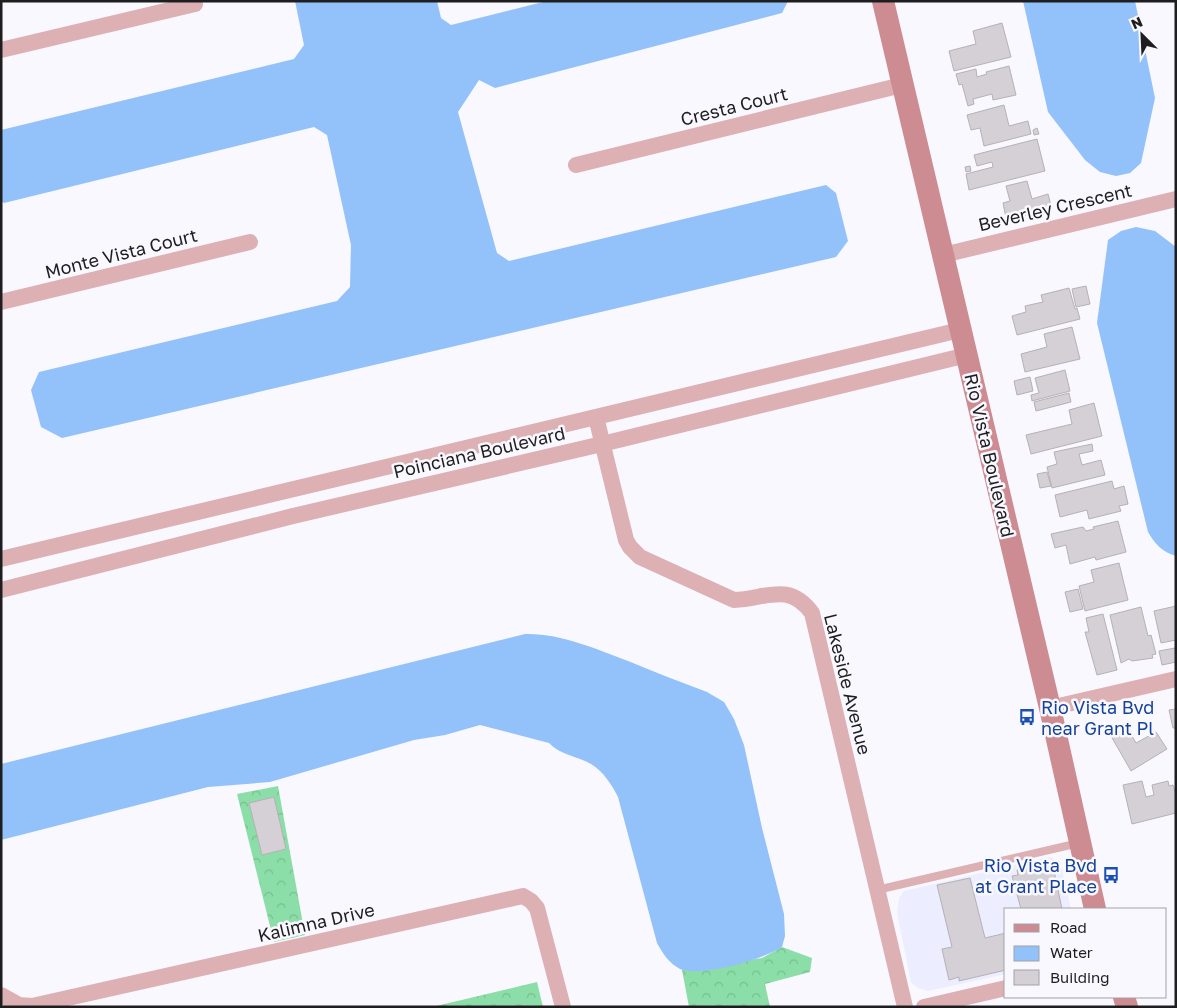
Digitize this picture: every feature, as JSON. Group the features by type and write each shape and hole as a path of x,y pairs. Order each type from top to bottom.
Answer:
{"street":[{"name":"Rio Vista Boulevard","path":"882,1 1050,708 1095,908"},
{"path":"1,50 195,4"},
{"name":"Cresta Court","path":"576,165 902,86"},
{"name":"Beverley Crescent","path":"943,255 1176,199"},
{"name":"Monte Vista Court","path":"1,302 250,242"},
{"name":"Poinciana Boulevard","path":"1,559 960,330"},
{"name":"Poinciana Boulevard","path":"1,590 293,516 602,444 967,355"},
{"name":"Lakeside Avenue","path":"596,417 626,540 630,548 640,557 734,600 789,594 805,604 812,612 905,1007"},
{"path":"287,490 293,516"},
{"path":"1050,708 1176,679"},
{"name":"Kalimna Drive","path":"1,995 19,1005 32,1006 523,896 537,908 563,1007"},
{"path":"924,1007 1004,988"}],"lane":[{"path":"877,890 1081,842"}],"shaded area":[{"path":"1049,857 1060,861 1071,908 1004,908 1004,974 928,991 918,988 911,982 897,913 899,898 904,891"}],"green space":[{"path":"278,786 305,935 274,942 237,794"},
{"path":"782,947 812,958 810,972 765,984 770,1007 689,1007 682,970 762,958"},
{"path":"537,982 543,1007 432,1007"}],"water":[{"path":"295,1 437,1 441,18 451,25 547,1 788,1 782,13 495,88 479,80 458,112 497,253 509,261 826,185 836,193 848,241 836,257 62,438 41,427 31,390 39,372 337,301 350,287 351,245 327,135 314,127 4,203 1,201 1,130 294,59 304,45"},
{"path":"1023,1 1135,1 1155,98 1141,163 1130,173 1116,176 1100,172 1085,160 1048,112"},
{"path":"1136,227 1155,231 1176,247 1176,556 1159,547 1148,532 1097,323 1108,240 1121,231"},
{"path":"525,634 551,636 591,647 707,692 724,702 734,719 744,745 762,828 784,914 785,936 782,947 761,957 732,966 702,971 689,971 676,967 657,943 618,797 607,779 591,764 563,753 549,743 480,725 445,735 414,740 270,782 208,787 1,840 1,764"}],"building":[{"path":"1002,23 1011,57 954,71 949,51 976,44 973,31"},
{"path":"1009,66 1016,95 993,100 992,94 973,99 974,104 968,106 962,84 959,85 956,74 976,69 977,77 987,74 986,72"},
{"path":"1004,105 1009,126 1028,121 1031,134 984,146 980,128 971,130 967,115"},
{"path":"1037,128 1039,134 1034,135 1033,130"},
{"path":"1037,139 1045,171 969,190 966,174 993,167 992,162 977,166 974,155"},
{"path":"970,166 971,171 966,172 965,167"},
{"path":"1027,181 1032,199 1048,194 1052,209 1010,219 1009,217 1006,218 1003,203 1010,201 1006,186"},
{"path":"1086,286 1090,304 1076,307 1072,289"},
{"path":"1069,288 1080,319 1017,335 1012,316 1026,312 1025,306 1043,302 1041,295"},
{"path":"1072,327 1080,359 1025,372 1021,354 1047,347 1044,334"},
{"path":"1065,370 1070,391 1032,401 1031,395 1039,393 1035,378"},
{"path":"1030,377 1033,391 1017,395 1014,381"},
{"path":"1069,393 1071,402 1036,411 1034,402"},
{"path":"1094,403 1102,436 1031,454 1026,435 1072,424 1069,410"},
{"path":"1092,444 1093,451 1079,454 1082,465 1101,460 1105,475 1052,488 1047,467 1057,464 1054,452"},
{"path":"1047,472 1051,486 1040,488 1037,474"},
{"path":"1112,481 1114,489 1124,486 1128,504 1119,506 1121,511 1089,519 1087,510 1060,517 1055,495"},
{"path":"1118,521 1126,552 1096,560 1095,557 1070,564 1066,545 1055,548 1051,534 1083,527 1086,531 1094,529 1093,527"},
{"path":"1119,563 1128,600 1085,611 1079,586 1094,582 1091,570"},
{"path":"1078,589 1083,609 1070,612 1065,592"},
{"path":"1176,606 1176,640 1161,643 1154,611"},
{"path":"1141,607 1148,636 1151,635 1156,654 1152,655 1153,658 1132,661 1129,659 1121,663 1110,615"},
{"path":"1103,614 1117,670 1097,675 1085,632 1089,632 1086,618"},
{"path":"1175,648 1176,662 1162,665 1159,651"},
{"path":"1176,709 1176,728 1173,728 1169,710"},
{"path":"1127,727 1136,743 1156,732 1167,749 1131,771 1111,736"},
{"path":"1142,781 1146,797 1154,795 1152,785 1168,781 1169,786 1173,785 1176,795 1176,813 1132,824 1123,785"},
{"path":"274,797 286,849 262,855 249,803"},
{"path":"1043,863 1053,866 1062,908 1021,908 1012,876 1018,875 1017,870"},
{"path":"970,878 985,938 1004,933 1004,970 959,981 959,977 949,980 942,949 952,947 937,885"}],"place":[{"name":"Rio Vista Bvd near Grant Pl","path":"1027,717"},
{"name":"Rio Vista Bvd at Grant Place","path":"1111,875"}]}
